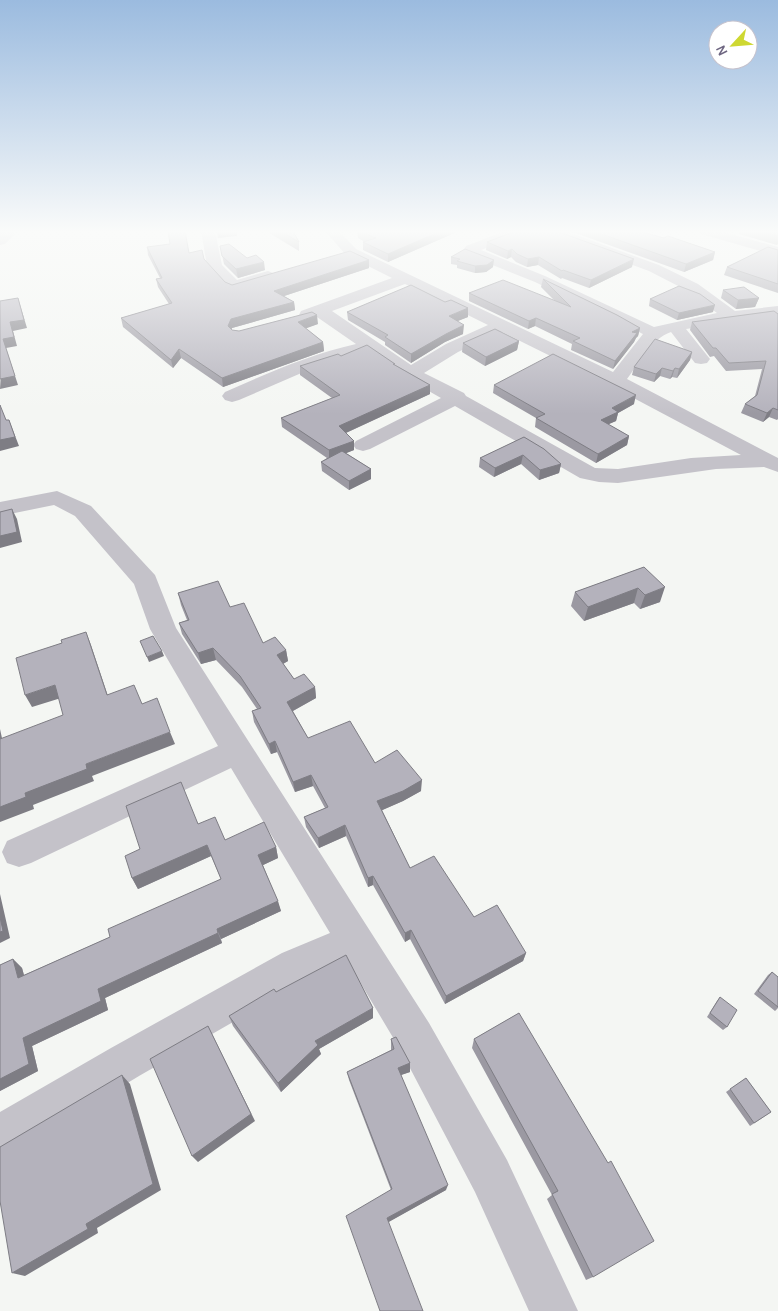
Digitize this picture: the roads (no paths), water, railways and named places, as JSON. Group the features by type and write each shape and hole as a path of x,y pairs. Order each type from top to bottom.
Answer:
{"street":[{"path":"294,319 369,292"},
{"path":"434,292 616,381 773,464"},
{"path":"568,292 654,333"},
{"path":"699,292 731,316"},
{"path":"320,311 411,373 457,397 588,473 616,478 668,468 729,461 773,464"},
{"path":"616,381 654,333 675,326 731,316 778,311"},
{"path":"411,373 452,348 501,326"},
{"path":"675,326 701,359"},
{"path":"232,396 292,370 343,352 369,346"},
{"path":"363,445 457,397"},
{"path":"0,510 57,498 83,511 146,581 163,629 237,752 415,1037 491,1176 554,1311"},
{"path":"18,852 237,752"},
{"path":"0,1136 125,1062 295,966 354,941"}]}
